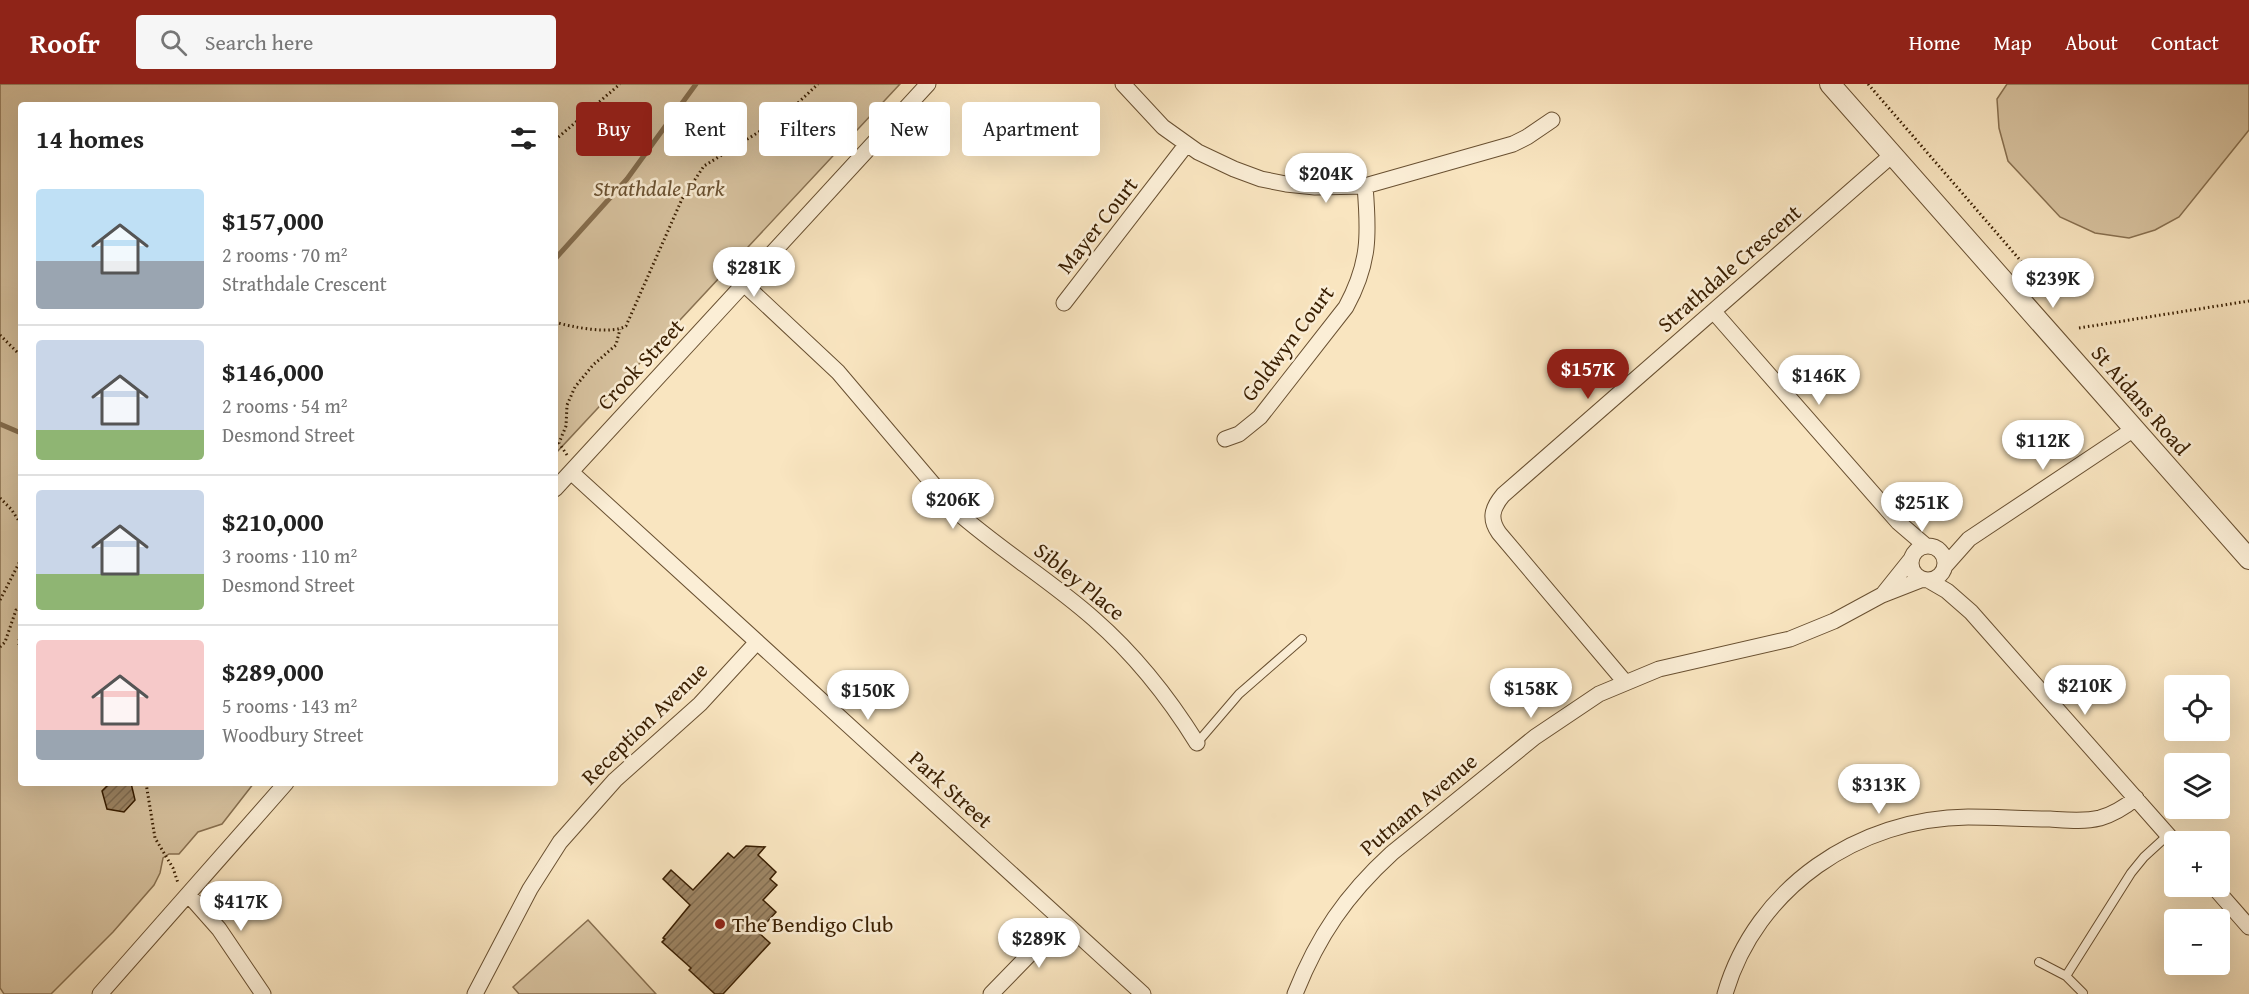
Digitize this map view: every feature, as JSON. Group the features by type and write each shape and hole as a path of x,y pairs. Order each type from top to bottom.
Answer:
{"street":[{"name":"Crook Street","path":"558,486 928,84"},
{"path":"1123,84 1163,127 1186,145 1210,159 1261,178 1315,187 1365,186 1513,144 1552,120"},
{"name":"St Aidans Road","path":"1830,84 2249,559"},
{"name":"Mayer Court","path":"1064,303 1186,145"},
{"name":"Strathdale Crescent","path":"1625,682 1499,533 1493,524 1493,512 1503,495 1892,155"},
{"name":"Goldwyn Court","path":"1225,439 1239,434 1260,417 1346,307 1357,287 1365,262 1368,237 1365,186"},
{"name":"Sibley Place","path":"744,284 838,372 956,511 1075,603 1112,635 1134,658 1197,743"},
{"path":"1714,312 1898,522 1942,553 1945,567 1971,612"},
{"path":"1925,579 1938,577 1968,539 2134,429"},
{"name":"Park Street","path":"574,468 757,642 1143,994"},
{"path":"1898,522 1912,558 1915,573 1947,591 1971,612 2165,831"},
{"path":"1912,558 1915,552 1930,546 1968,539"},
{"name":"Putnam Avenue","path":"1882,595 1912,558"},
{"name":"Putnam Avenue","path":"1295,994 1321,939 1354,891 1372,870 1535,737 1576,708 1625,682 1680,663 1790,639 1834,621 1882,595 1925,579"},
{"name":"Reception Avenue","path":"476,994 530,889 560,842 615,780 694,711 757,642"},
{"path":"99,993 283,786"},
{"path":"1725,994 1749,937 1774,904 1804,874 1860,840 1905,825 1950,818 2089,820 2118,811 2136,798"},
{"path":"188,894 219,929 263,994"},
{"path":"2223,897 2249,927"},
{"path":"991,994 1062,921"}],"lane":[{"name":"Sibley Place","path":"1197,743 1239,694 1302,639"},
{"path":"2066,975 2131,873 2144,857 2164,844"},
{"path":"2039,962 2066,975 2083,993"}],"path":[{"path":"558,137 620,84"},
{"path":"558,322 604,330 620,329 626,326 631,320 682,199 704,166 783,117 818,84"},
{"path":"1868,84 2039,282"},
{"path":"2079,328 2249,301"},
{"path":"574,468 560,446 566,426 567,405 580,378 616,345 620,329"},
{"path":"0,335 18,353"},
{"path":"0,498 18,519"},
{"path":"0,600 18,565"},
{"path":"0,647 3,646 18,609"},
{"path":"147,786 156,838 179,884 188,894"}],"green space":[{"name":"Strathdale Park","path":"0,84 900,84 883,102 869,102 869,117 857,130 857,102 759,102 759,156 833,156 558,451 558,102 18,102 18,786 252,786 222,824 198,832 179,854 169,854 163,858 160,873 154,885 113,932 51,994 4,994 0,988"},
{"path":"2007,84 2249,84 2249,130 2179,217 2155,230 2129,238 2095,233 2060,217 2008,161 1999,128 1997,99"},
{"path":"588,920 656,994 519,994 513,987"}],"building":[{"path":"107,786 132,786 135,800 124,812 107,809 102,791"},
{"name":"The Bendigo Club","path":"746,846 765,847 758,855 776,872 770,879 777,885 763,900 776,912 758,932 770,943 723,994 715,994 662,942 690,905 663,879 671,870 693,890 728,853 734,858"}],"waterway":[{"path":"558,256 627,179 696,84"},
{"path":"0,424 18,432"}],"place":[{"name":"The Bendigo Club","path":"720,924"}]}
